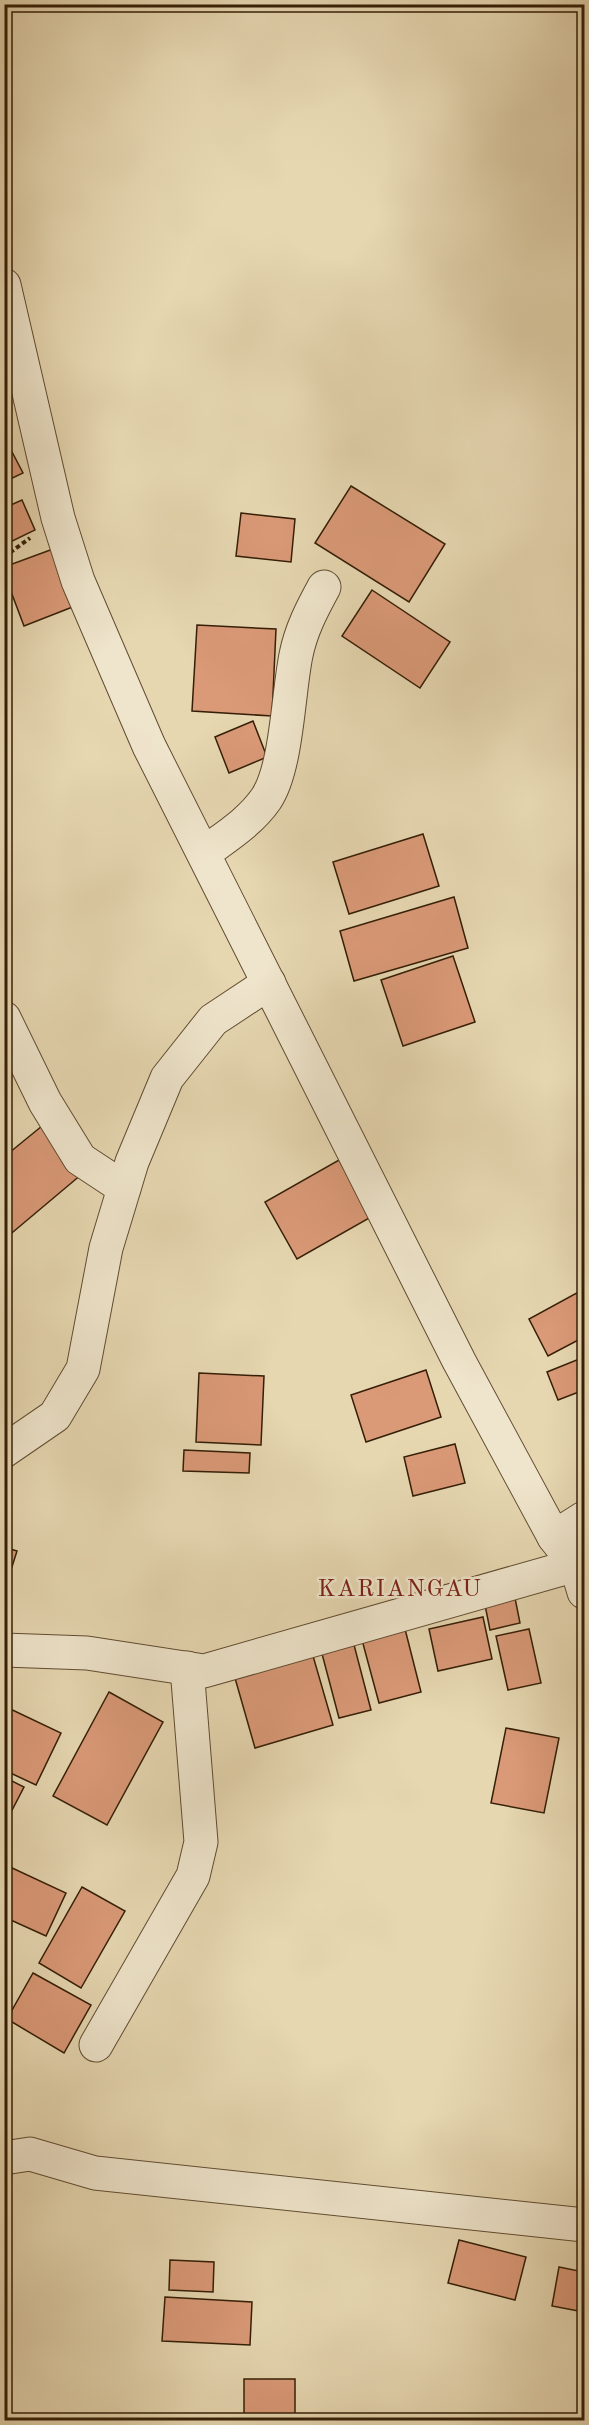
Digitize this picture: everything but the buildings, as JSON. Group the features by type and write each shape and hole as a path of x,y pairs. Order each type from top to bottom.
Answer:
{"street":[{"path":"4,285 58,518 78,581 149,746 459,1360 554,1537 580,1579 204,1671 87,1653 4,1650"},
{"path":"204,853 251,818 268,796 278,771 296,654 306,619 324,587"},
{"path":"4,1451 55,1416 83,1369 106,1248 132,1161 167,1078 213,1020 269,983"},
{"path":"4,1018 45,1102 80,1159 124,1188"},
{"path":"554,1537 585,1518"},
{"path":"96,2045 193,1876 201,1842 187,1668"},
{"path":"4,2158 30,2154 95,2173 585,2225"}],"district":[{"name":"KARIANGAU","path":"400,1590"}]}
